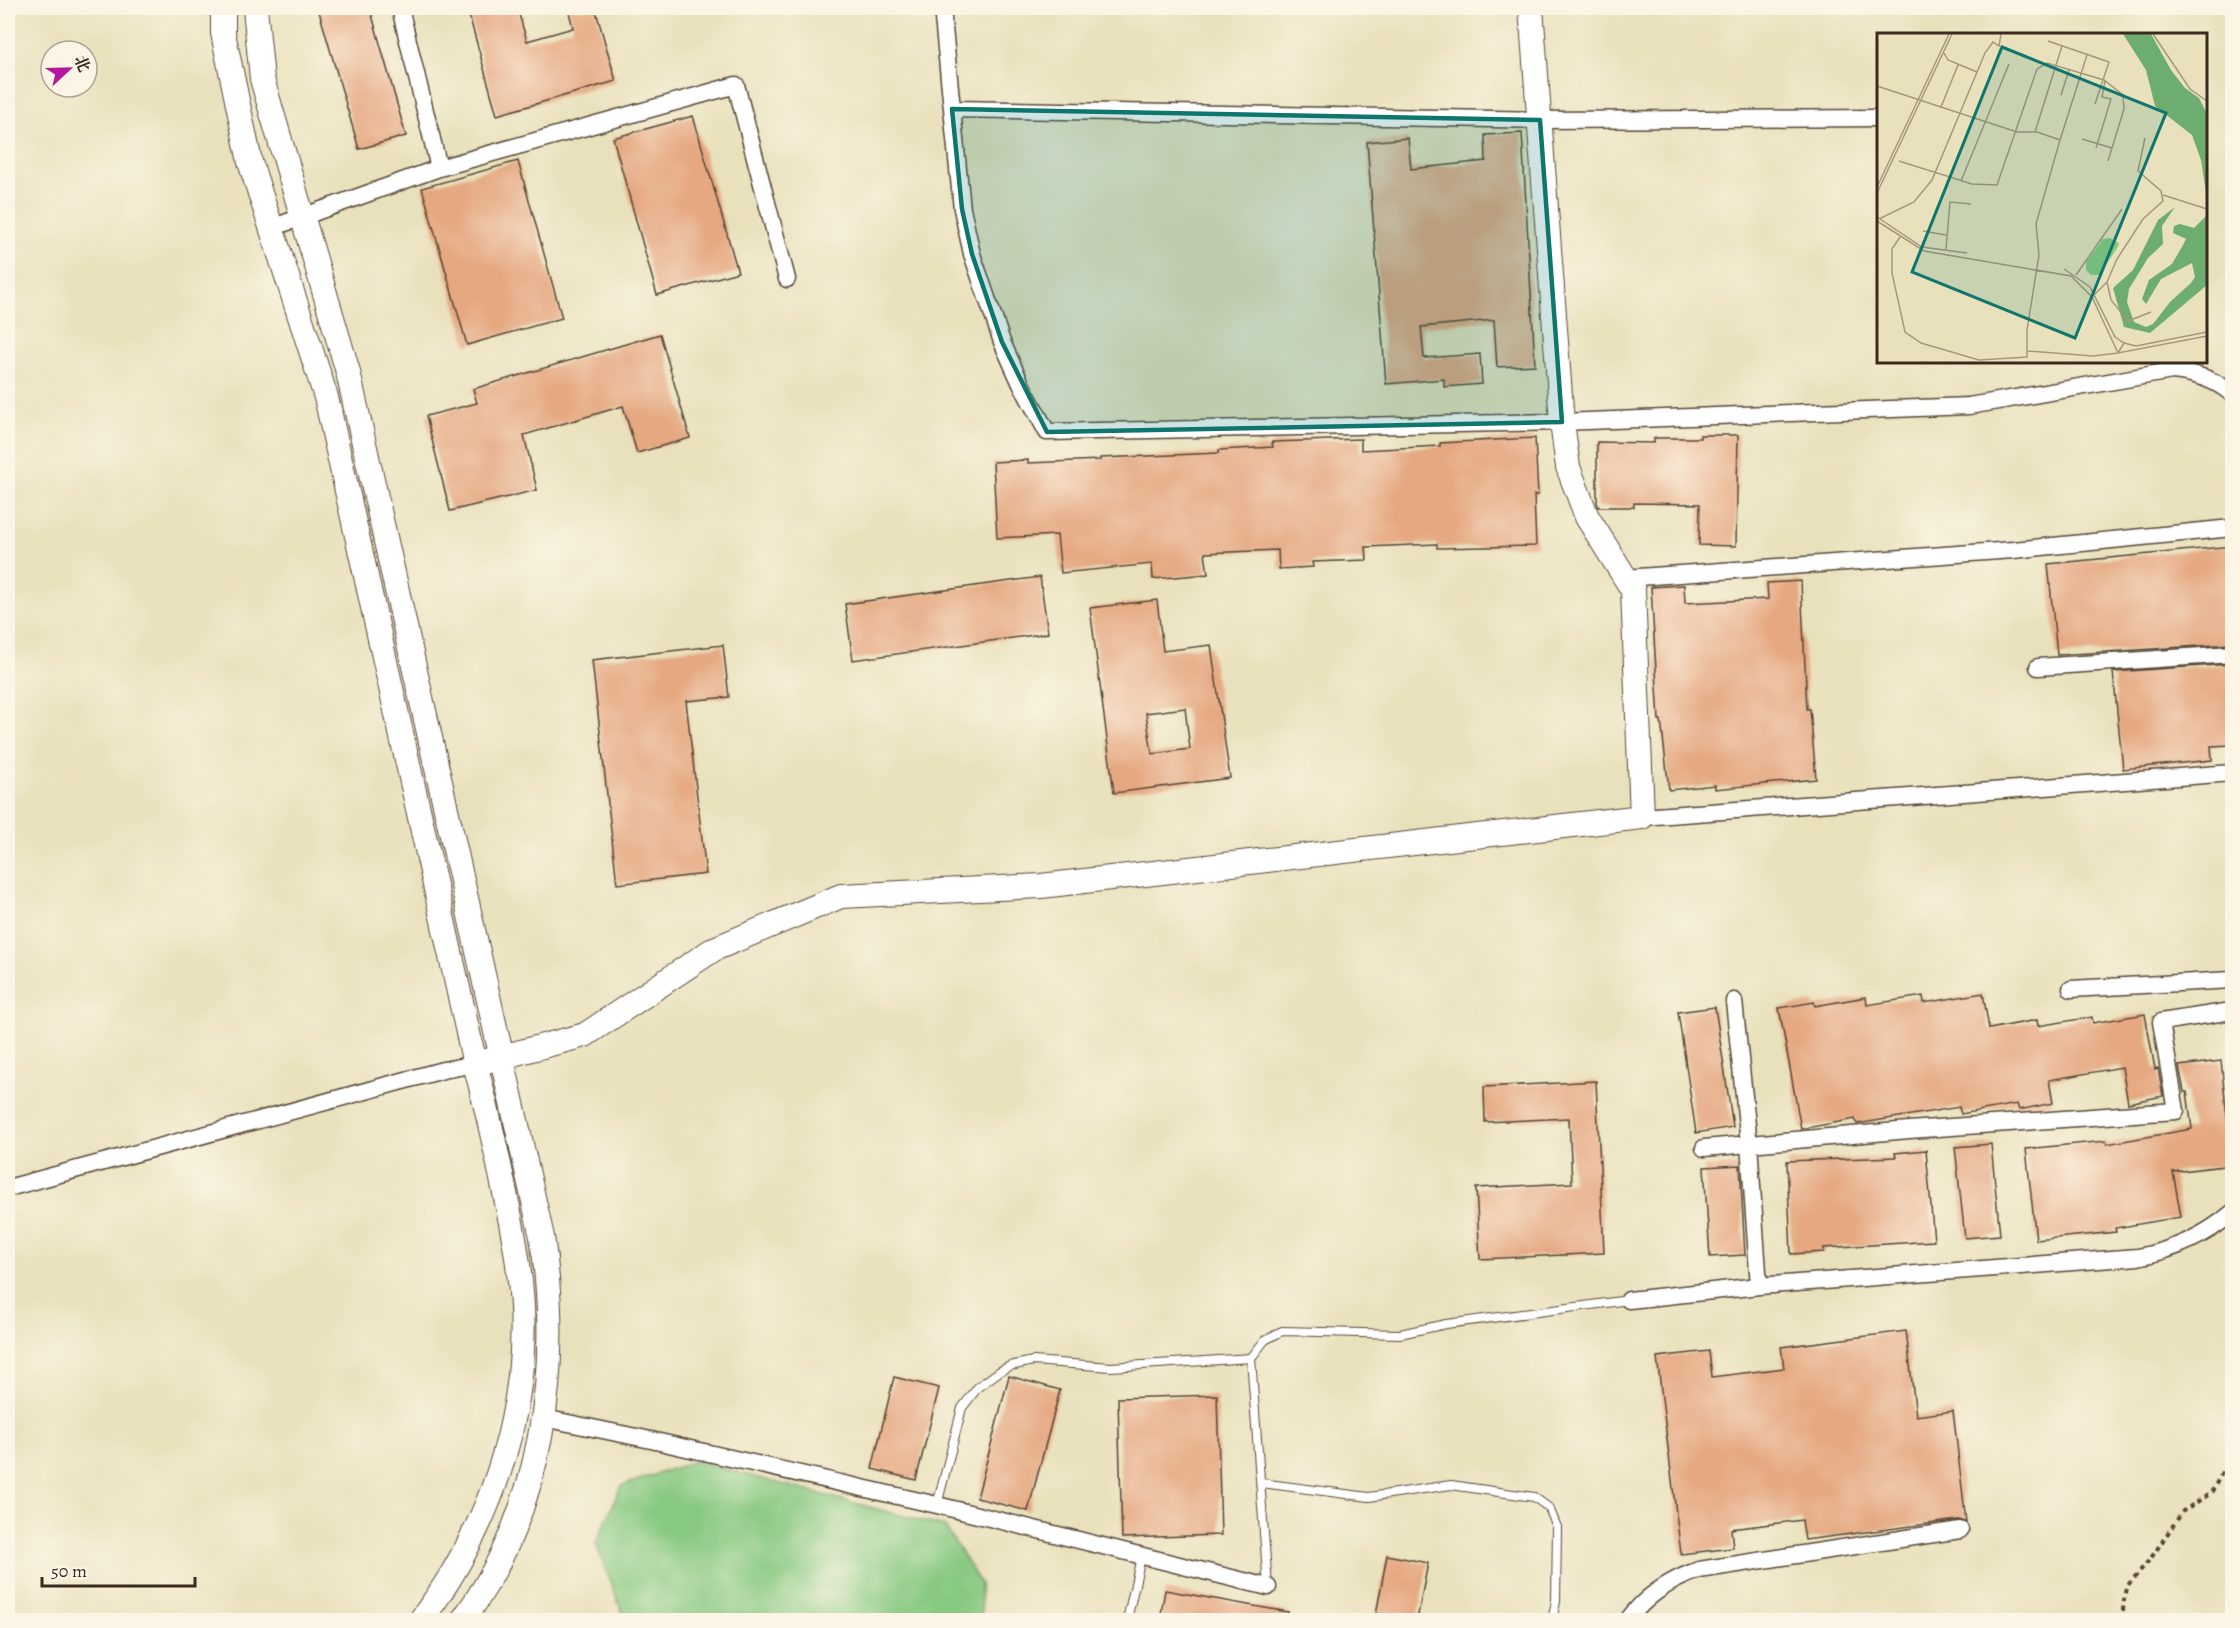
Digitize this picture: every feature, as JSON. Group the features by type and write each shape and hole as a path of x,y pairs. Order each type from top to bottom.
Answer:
{"main road":[{"path":"223,8 224,33 250,162 326,397 475,1064 489,1114 514,1233 519,1270 522,1308 519,1382 505,1455 483,1517 446,1586 421,1620"},
{"path":"255,8 262,79 348,372 542,1237 548,1276 551,1355 544,1418 532,1472 520,1509 488,1581 463,1620"},
{"path":"475,1064 585,1035 714,949 841,896 1041,886 1642,817 1633,590 1587,517 1568,467 1562,422 1531,8"}],"street":[{"path":"400,8 439,168"},
{"path":"942,8 962,209 972,254 1002,342 1047,432 1562,422 1970,405 2172,371 2201,376 2214,381 2232,394"},
{"path":"271,228 439,168 736,85 787,279"},
{"path":"952,109 1540,120 1877,118"},
{"path":"1625,578 2013,550 2232,528"},
{"path":"2038,667 2232,654"},
{"path":"1642,817 2232,773"},
{"path":"2071,989 2232,980"},
{"path":"1734,1001 1749,1144 1759,1286"},
{"path":"1704,1148 2176,1110 2161,1022 2232,1011"},
{"path":"8,1188 443,1070 475,1064"},
{"path":"1629,1300 1759,1286 2138,1257 2181,1246 2201,1236 2232,1213"},
{"path":"544,1418 937,1505 1268,1587"},
{"path":"1628,1620 1653,1593 1675,1579 1699,1570 1960,1530"}],"lane":[{"path":"1268,1587 1251,1358 1265,1340 1282,1331 1400,1334 1446,1324 1629,1300"},
{"path":"937,1505 962,1408 978,1387 994,1374 1010,1366 1033,1361 1111,1367 1251,1358"},
{"path":"1261,1483 1369,1497 1451,1485 1533,1497 1549,1508 1557,1527 1556,1602 1552,1620"},
{"path":"1127,1620 1141,1557"}],"path":[{"path":"2122,1620 2128,1585 2151,1558 2183,1511 2211,1493 2232,1455"}],"highlighted area":[{"path":"952,109 1540,120 1562,422 1047,432 1002,342 972,254 962,209"}],"green space":[{"path":"695,1461 945,1527 980,1583 982,1620 651,1620 623,1614 596,1544 621,1486"}],"building":[{"path":"318,8 370,8 406,136 359,149"},
{"path":"467,8 517,8 527,41 573,28 568,8 595,8 616,81 497,115"},
{"path":"693,116 738,272 657,295 613,138"},
{"path":"1522,133 1535,365 1497,367 1494,320 1421,327 1424,358 1480,354 1482,384 1444,387 1444,379 1386,384 1367,142 1408,138 1411,169 1486,161 1485,135"},
{"path":"518,161 562,318 467,345 422,188"},
{"path":"660,334 690,438 637,453 623,406 524,435 537,490 450,511 426,416 477,403 473,389"},
{"path":"1700,435 1738,435 1736,546 1699,545 1700,504 1634,503 1634,507 1598,507 1597,442 1654,443 1654,438 1700,438"},
{"path":"1535,438 1538,495 1534,495 1536,546 1437,548 1437,544 1366,547 1367,560 1312,562 1313,567 1279,569 1278,550 1205,553 1208,574 1153,579 1152,564 1061,573 1057,535 997,538 993,462 1028,460 1028,463 1219,453 1219,450 1273,447 1272,442 1361,439 1361,450"},
{"path":"2232,546 2232,644 2057,655 2048,564"},
{"path":"1040,577 1048,633 853,660 845,604"},
{"path":"1801,581 1807,709 1810,709 1816,779 1715,789 1715,785 1669,790 1661,720 1659,720 1651,587 1684,585 1685,603 1768,599 1767,583"},
{"path":"1157,600 1163,651 1211,645 1230,778 1114,793 1090,608","holes":["1185,708 1190,749 1152,754 1146,713"]},
{"path":"723,645 729,697 686,701 706,874 617,884 592,660"},
{"path":"2232,664 2232,745 2211,746 2212,760 2123,769 2113,672"},
{"path":"1983,993 1989,1029 2037,1020 2038,1026 2092,1017 2093,1023 2145,1014 2155,1069 2158,1068 2163,1096 2128,1103 2122,1067 2049,1080 2053,1103 2019,1110 2017,1104 1961,1114 1959,1107 1857,1124 1855,1119 1801,1129 1779,1008 1814,1002 1815,1006 1866,997 1867,1005 1923,996 1924,1003"},
{"path":"1715,1007 1733,1127 1696,1133 1678,1012"},
{"path":"2221,1061 2232,1165 2173,1172 2181,1217 2115,1228 2116,1232 2036,1240 2026,1149 2106,1141 2107,1144 2192,1129 2187,1092 2184,1092 2179,1066"},
{"path":"1596,1081 1604,1253 1480,1259 1476,1188 1572,1183 1569,1118 1485,1122 1484,1087"},
{"path":"1991,1144 2000,1235 1965,1238 1955,1147"},
{"path":"1926,1150 1934,1241 1824,1248 1824,1252 1791,1254 1787,1161 1896,1157 1895,1153"},
{"path":"1740,1165 1745,1255 1710,1257 1704,1167"},
{"path":"1906,1331 1916,1416 1953,1411 1966,1522 1958,1520 1805,1540 1802,1520 1731,1529 1733,1548 1681,1554 1657,1357 1709,1351 1712,1377 1784,1368 1781,1347"},
{"path":"1009,1376 1060,1390 1028,1511 977,1498"},
{"path":"894,1377 939,1388 916,1480 872,1469"},
{"path":"1217,1395 1221,1535 1122,1538 1118,1398"},
{"path":"1387,1555 1428,1563 1417,1620 1375,1620"},
{"path":"1165,1590 1288,1612 1288,1620 1160,1620"}]}
